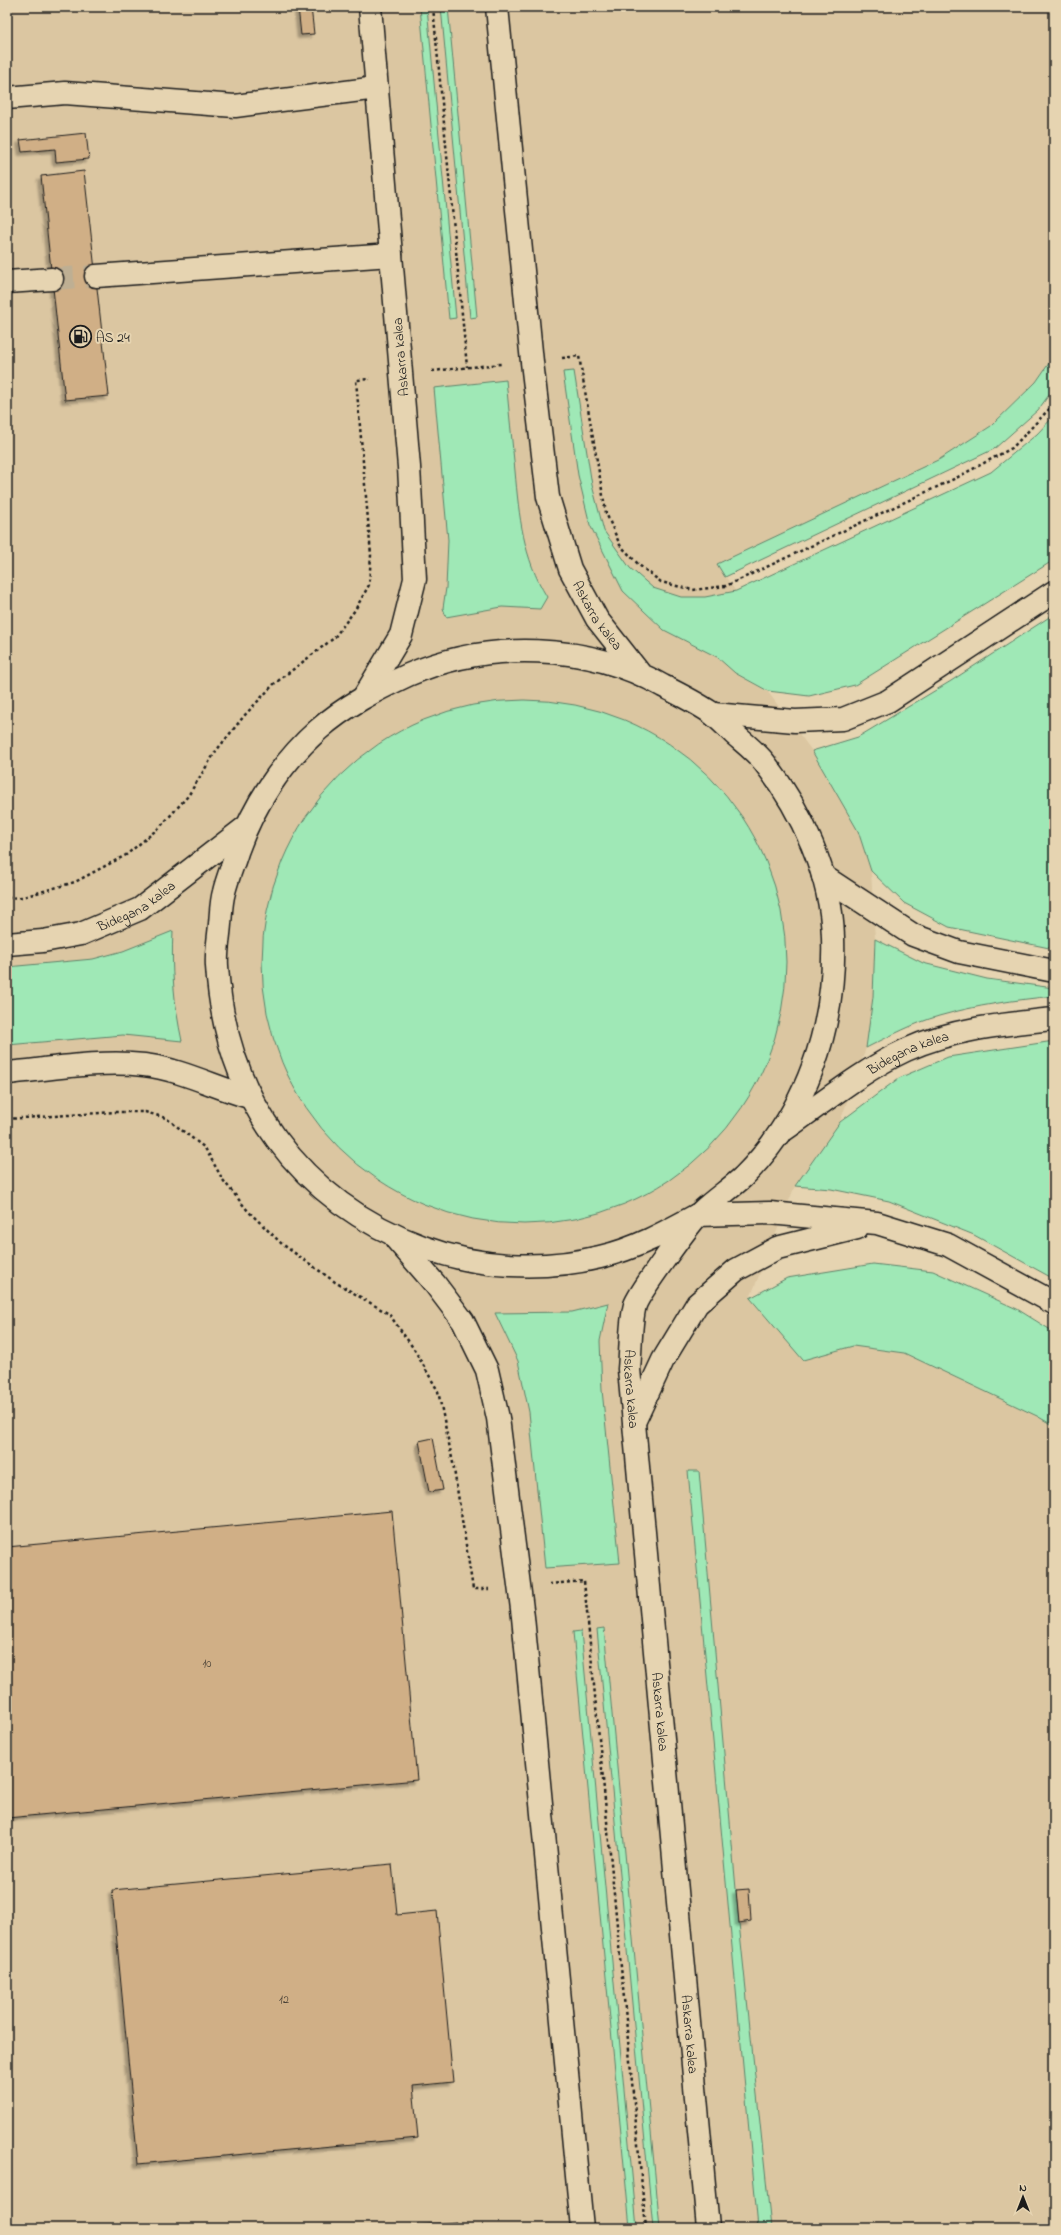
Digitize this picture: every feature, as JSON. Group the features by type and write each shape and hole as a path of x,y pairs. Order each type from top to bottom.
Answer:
{"main road":[{"name":"Askarra kalea","path":"365,695 401,635 415,579 409,467 370,7"},
{"name":"Askarra kalea","path":"497,7 532,362 548,498 570,569 597,619 638,671"},
{"path":"7,98 65,94 235,106 377,88"},
{"path":"96,276 391,255"},
{"path":"7,282 52,279"},
{"path":"713,714 795,721 843,718 888,701 1054,592"},
{"path":"499,652 569,653 638,671 713,714 761,759 799,814 823,876 833,929 834,982 824,1035 806,1086 780,1133 742,1178 697,1215 651,1240 600,1257 548,1265 496,1265 444,1255 394,1237 350,1212 310,1179 276,1140 249,1097 225,1031 216,962 224,892 246,827 277,775 317,731 365,695 430,666 499,652"},
{"name":"Bidegana kalea","path":"7,944 43,941 81,934 140,910 246,827"},
{"path":"823,876 913,935 959,952 1054,971"},
{"name":"Bidegana kalea","path":"780,1133 857,1079 906,1050 960,1032 1054,1018"},
{"path":"7,1073 102,1065 144,1065 177,1072 219,1089 249,1097"},
{"path":"697,1215 770,1213 877,1223 948,1245 1054,1303"},
{"name":"Askarra kalea","path":"697,1215 636,1302 629,1369 635,1420 708,2228"},
{"path":"635,1420 663,1360 697,1304 736,1270 777,1248 877,1223"},
{"path":"394,1237 436,1284 463,1321 487,1370 498,1418 520,1587 582,2228"}],"path":[{"path":"433,7 467,367"},
{"path":"7,898 23,897 75,882 126,855 160,827 188,796 216,751 244,716 274,684 334,638 355,610 369,585 371,555 356,380 579,356 606,513 620,545 639,565 661,582 694,590 726,586 956,478 1012,448 1054,404"},
{"path":"7,1119 115,1112 145,1112 166,1118 205,1148 223,1180 243,1205 282,1244 335,1282 388,1314 414,1349 438,1391 453,1463 472,1589 520,1587 584,1581 646,2228"}],"shaded area":[{"path":"7,7 1054,7 1054,356 1036,382 991,426 940,459 717,564 743,602 735,673 768,692 812,751 858,831 871,871 875,939 873,997 866,1048 840,1122 795,1186 750,1298 803,1359 853,1346 904,1353 1037,1416 1054,1426 1054,2228 7,2228"}],"green space":[{"path":"420,7 427,7 456,318 449,319"},
{"path":"441,7 448,7 477,317 470,318"},
{"path":"1054,356 1054,388 1038,410 994,449 725,577 717,564 940,459 991,426 1036,382"},
{"path":"574,371 592,485 604,531 630,568 653,588 681,597 705,597 736,591 991,472 1037,434 1054,416 1054,560 855,685 809,696 768,691 735,673 717,657 664,630 623,591 590,525 578,475 563,372"},
{"path":"506,380 518,504 527,552 532,567 547,597 540,609 502,607 446,617 443,608 446,588 448,540 434,388"},
{"path":"1054,614 1054,949 949,927 904,903 871,871 858,831 812,751 858,737 951,681"},
{"path":"524,700 550,701 575,705 600,711 624,720 648,731 670,744 690,759 709,777 727,796 742,816 755,838 766,862 775,886 781,911 785,936 785,988 781,1013 775,1038 766,1062 755,1086 742,1108 727,1128 709,1147 690,1165 670,1180 648,1193 624,1204 600,1213 575,1219 550,1223 524,1224 498,1223 473,1219 448,1213 424,1204 400,1193 378,1180 358,1165 339,1147 321,1128 306,1108 293,1086 282,1062 273,1038 267,1013 263,988 262,962 263,936 267,911 273,886 282,862 293,838 306,816 321,796 339,777 358,759 378,744 400,731 424,720 448,711 473,705 498,701"},
{"path":"173,931 172,959 174,986 182,1041 123,1035 7,1045 7,967 93,959 123,951"},
{"path":"875,939 923,963 987,979 1054,988 1054,996 996,1003 939,1016 911,1026 866,1048 873,997"},
{"path":"1054,1041 1054,1279 974,1235 889,1201 831,1189 795,1186 840,1122 899,1078 948,1057"},
{"path":"873,1264 933,1271 1017,1309 1054,1332 1054,1426 1037,1416 904,1353 853,1346 803,1360 750,1298 787,1278"},
{"path":"608,1303 600,1341 602,1390 620,1563 545,1568 529,1412 518,1361 495,1313 572,1312"},
{"path":"688,1471 699,1471 739,1923 771,2228 758,2228"},
{"path":"604,1628 660,2228 653,2228 597,1629"},
{"path":"581,1631 637,2228 630,2228 573,1632"}],"building":[{"path":"298,7 311,7 314,34 301,35"},
{"path":"86,133 89,159 56,162 55,149 22,152 20,140"},
{"name":"AS 24","path":"84,171 109,396 65,400 41,176"},
{"path":"433,1438 443,1490 429,1492 419,1441"},
{"path":"392,1511 417,1780 7,1818 7,1547"},
{"path":"392,1864 397,1915 437,1911 453,2082 413,2086 418,2138 138,2164 112,1890"},
{"path":"749,1889 751,1921 739,1923 736,1890"},
{"path":"456,2222 456,2228 388,2228"}],"tunnel":[{"path":"52,279 96,276"}],"place":[{"name":"AS 24","path":"80,337"}]}
